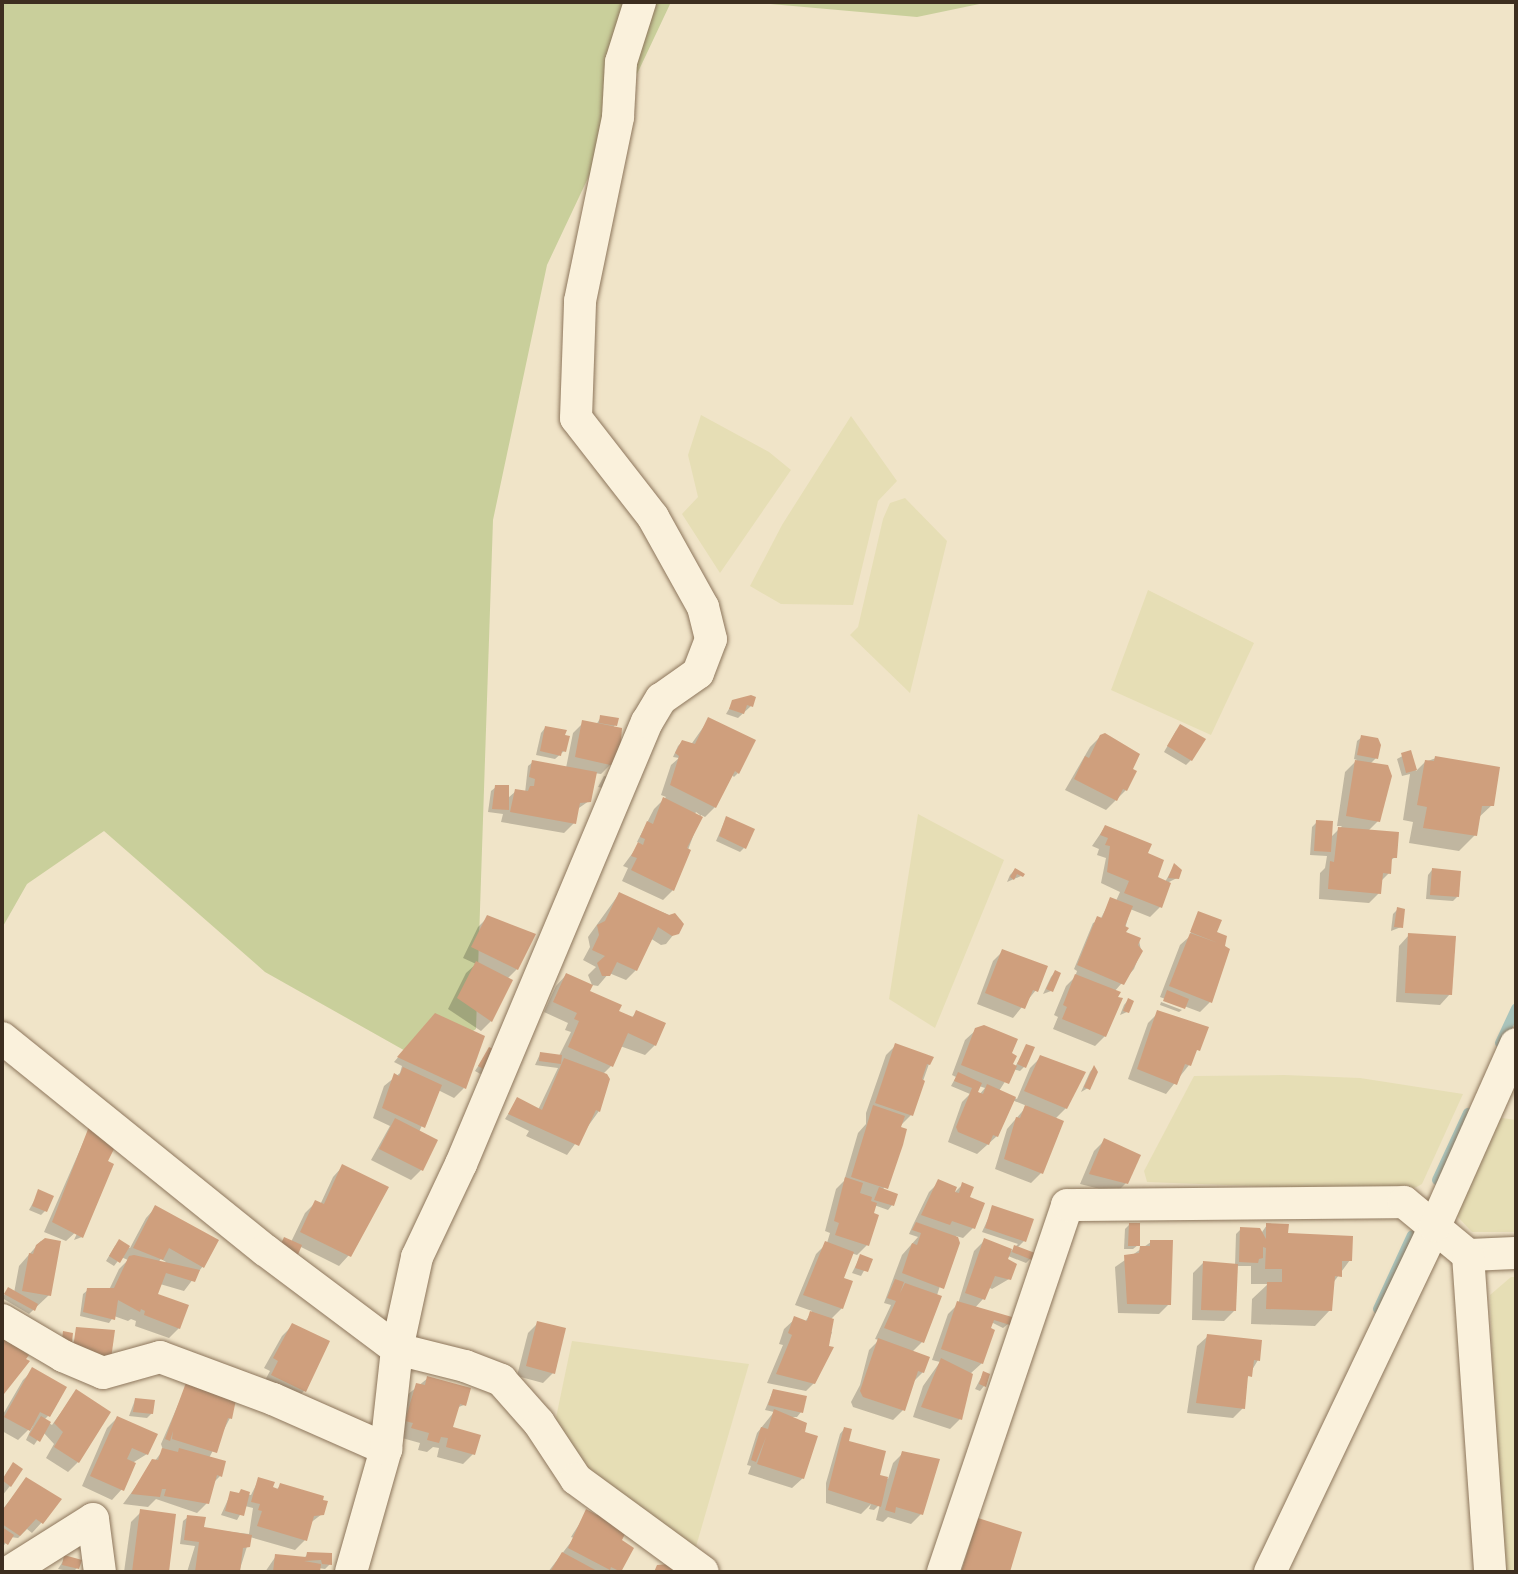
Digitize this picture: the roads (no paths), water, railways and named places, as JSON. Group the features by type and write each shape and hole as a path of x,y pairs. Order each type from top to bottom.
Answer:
{"street":[{"path":"351,1572 386,1449 397,1349 417,1257 461,1164 647,722 661,699 698,673 711,639 703,607 653,517 576,418 580,301 618,117 621,62 640,2"},
{"path":"2,1038 265,1250 397,1349 465,1366 501,1380 539,1423 576,1479 703,1572"},
{"path":"1270,1572 1435,1226 1516,1044"},
{"path":"943,1572 1067,1205 1404,1202 1468,1255 1516,1253"},
{"path":"1468,1255 1490,1572"},
{"path":"2,1320 63,1356 103,1373 160,1357 273,1399 386,1449"},
{"path":"9,1572 93,1519 100,1572"}],"waterway":[{"path":"1500,1043 1516,1008"},
{"path":"1437,1180 1468,1113"},
{"path":"1378,1309 1412,1235"}]}
